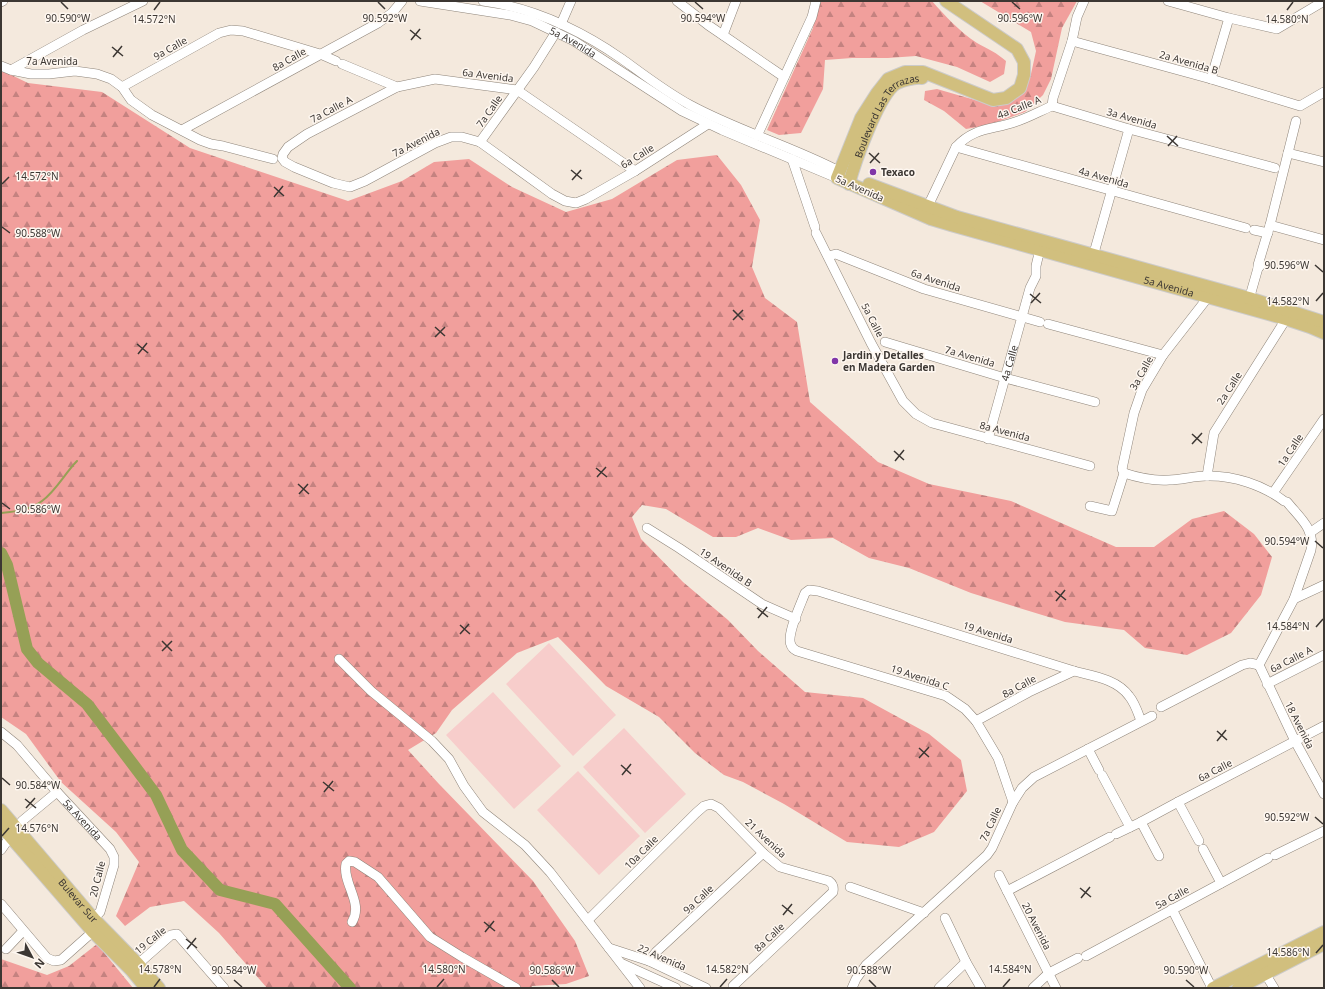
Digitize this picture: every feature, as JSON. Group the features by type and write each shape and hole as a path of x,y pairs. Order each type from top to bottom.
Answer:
{"main road":[{"name":"Boulevard Las Terrazas","path":"838,174 861,118 888,79 905,72 923,72 947,80 993,100 1006,98 1020,88 1024,75 1024,62 1016,49 954,5 946,1"},
{"name":"Boulevard Las Terrazas","path":"850,180 883,98 894,84 916,77 947,80"},
{"name":"5a Avenida","path":"838,174 931,219 1040,249 1092,260 1248,302 1323,329"},
{"name":"5a Avenida","path":"850,180 956,217 1092,260 1209,296 1248,302 1286,319 1323,329"},
{"name":"Bulevar Sur","path":"1,810 93,925 146,988"},
{"name":"Bulevar Sur","path":"1,826 93,925 138,964 159,988"},
{"path":"1212,988 1324,932"},
{"path":"1238,988 1324,944"}],"street":[{"path":"11,70 83,30 143,1"},
{"name":"8a Calle","path":"182,130 378,23 392,13 402,1"},
{"name":"5a Avenida","path":"420,1 520,13"},
{"name":"5a Avenida","path":"484,1 558,28 595,54 679,104 708,124 792,159 838,174"},
{"name":"7a Calle","path":"480,142 518,90 558,28 571,1"},
{"path":"677,1 708,25 784,77"},
{"path":"723,35 736,1"},
{"path":"757,136 812,17 816,1"},
{"name":"4a Calle A","path":"928,206 956,147 962,140 977,131 1015,122 1052,106 1053,98 1072,41 1077,17 1084,1"},
{"path":"1168,1 1229,18 1277,29 1324,1"},
{"path":"1211,79 1229,18"},
{"name":"9a Calle","path":"122,87 219,33 231,30 243,31 320,54"},
{"name":"2a Avenida B","path":"1072,41 1211,79 1300,106 1324,92"},
{"path":"320,54 397,87"},
{"name":"7a Avenida","path":"1,66 11,70 31,74 49,74 75,71 94,73 110,79 122,87 131,100 146,111 200,140 211,144 277,159 294,168 333,183 350,187 365,181 435,143 450,137 462,137 480,142 552,194 565,201 576,203"},
{"name":"6a Avenida","path":"397,87 435,79 518,90 635,171"},
{"name":"7a Calle A","path":"277,159 288,147 307,134 397,87"},
{"name":"5a Avenida","path":"679,104 757,136 838,174"},
{"name":"3a Avenida","path":"1052,106 1129,129 1274,168"},
{"path":"1248,302 1262,259 1262,252 1296,121"},
{"name":"6a Calle","path":"576,203 586,199 635,171 708,124"},
{"path":"1092,260 1129,129"},
{"name":"4a Avenida","path":"956,147 1250,229 1269,229 1324,240"},
{"path":"1288,153 1324,162"},
{"name":"5a Calle","path":"792,159 816,230 828,256 871,343 903,401 916,414"},
{"name":"4a Calle","path":"988,439 1030,288 1028,282 1036,266 1040,249"},
{"name":"6a Avenida","path":"828,256 836,254 924,289 1163,355"},
{"name":"3a Calle","path":"1090,506 1112,511 1124,473 1122,470 1134,414 1142,390 1163,355 1209,296"},
{"name":"2a Calle","path":"1207,476 1214,433 1286,319"},
{"name":"7a Avenida","path":"885,342 1005,378 1095,402"},
{"name":"8a Avenida","path":"916,414 932,423 1090,466"},
{"name":"1a Calle","path":"1273,493 1324,418"},
{"path":"1124,473 1152,480 1169,480 1207,476 1234,478 1273,493 1286,501 1311,532 1311,550 1294,598 1258,665 1250,663 1242,665 1161,707"},
{"path":"1311,532 1324,523"},
{"name":"19 Avenida B","path":"647,528 680,548 762,604 796,619"},
{"path":"1294,598 1324,585"},
{"name":"19 Avenida","path":"796,619 805,593 809,590 832,595 1110,681 1124,689 1130,697 1141,721"},
{"name":"19 Avenida C","path":"796,619 790,634 790,644 797,651 946,696 965,709 976,721 998,758 1013,802"},
{"name":"6a Calle A","path":"1268,684 1324,655"},
{"path":"339,659 371,691 432,741 449,759 464,786 483,812 530,850 550,872 640,988"},
{"name":"18 Avenida","path":"1258,665 1295,741 1324,793"},
{"name":"8a Calle","path":"976,721 1029,692 1074,671"},
{"name":"7a Calle","path":"852,988 856,978 866,965 987,855 992,848 1013,802 1022,788 1034,777 1152,716"},
{"name":"6a Calle","path":"1007,891 1324,726"},
{"name":"5a Avenida","path":"1,732 17,745 57,792 110,849 114,857"},
{"path":"1088,749 1130,827"},
{"path":"22,821 57,792"},
{"path":"1178,802 1221,883"},
{"name":"10a Calle","path":"588,920 696,813 704,806 712,804"},
{"name":"21 Avenida","path":"712,804 719,808 763,853 780,867 829,881 833,886"},
{"path":"1142,822 1159,856"},
{"name":"5a Calle","path":"1033,988 1049,973 1272,856 1324,831"},
{"path":"1,850 10,837"},
{"name":"9a Calle","path":"649,962 656,952 763,853"},
{"name":"20 Calle","path":"23,931 47,958 54,961 61,960 93,925 100,912 114,865 114,857"},
{"path":"352,922 355,914 354,896 345,871 346,864 349,861 352,861 378,877 430,937 516,988"},
{"name":"20 Avenida","path":"999,875 1056,988"},
{"name":"8a Calle","path":"733,986 833,892 833,886"},
{"path":"850,887 924,913"},
{"path":"1,904 23,931 6,949"},
{"path":"1172,909 1212,988"},
{"path":"944,918 981,988"},
{"name":"19 Calle","path":"138,964 171,935 177,934 224,988"},
{"name":"22 Avenida","path":"609,948 649,962 706,988"},
{"path":"939,988 966,962"},
{"path":"622,964 676,988"},
{"path":"1266,974 1274,988"},
{"path":"856,978 862,988"}],"shaded area":[{"path":"549,643 616,715 573,756 506,684"},
{"path":"493,692 561,766 514,809 446,735"},
{"path":"624,728 686,794 645,833 583,767"},
{"path":"578,771 640,836 599,875 537,810"}],"green space":[{"path":"817,1 932,1 947,18 965,34 1006,61 1004,74 990,82 957,67 916,56 825,60 823,89 801,133 779,135 767,130 813,28"},
{"path":"980,1 1077,1 1062,28 1051,79 1043,95 1025,112 989,125 966,129 944,111 924,100 925,91 937,89 982,102 1023,92 1031,74 1036,51 1031,32"},
{"path":"1,70 28,83 102,92 190,148 348,201 402,181 434,162 469,159 512,187 566,212 612,199 677,160 717,155 741,185 760,220 752,267 765,298 797,322 810,402 878,462 929,484 1011,501 1116,547 1154,547 1192,519 1224,511 1254,534 1272,557 1261,595 1231,633 1187,655 1145,648 1124,630 1065,622 971,593 909,568 869,558 833,538 791,540 758,528 736,537 713,537 666,509 642,505 632,517 641,539 683,582 728,620 758,651 805,692 863,698 929,734 961,760 967,791 934,832 899,847 847,842 784,804 743,782 724,775 695,753 659,717 606,686 558,637 517,653 452,710 436,733 408,750 533,881 575,941 589,976 566,984 532,986 531,988 267,988 219,933 184,901 150,907 125,926 116,916 139,862 116,832 61,782 26,734 1,717"},
{"path":"97,944 133,988 1,988 1,959 47,975 69,966"}],"waterway":[{"path":"1,513 23,510 38,504 52,492 77,461"},
{"path":"1,553 7,565 27,649 38,663 87,704 156,795 182,850 220,890 275,904 350,988"}],"place":[{"name":"Texaco","path":"873,172"},
{"name":"Jardin y Detalles en Madera Garden","path":"835,361"}]}
